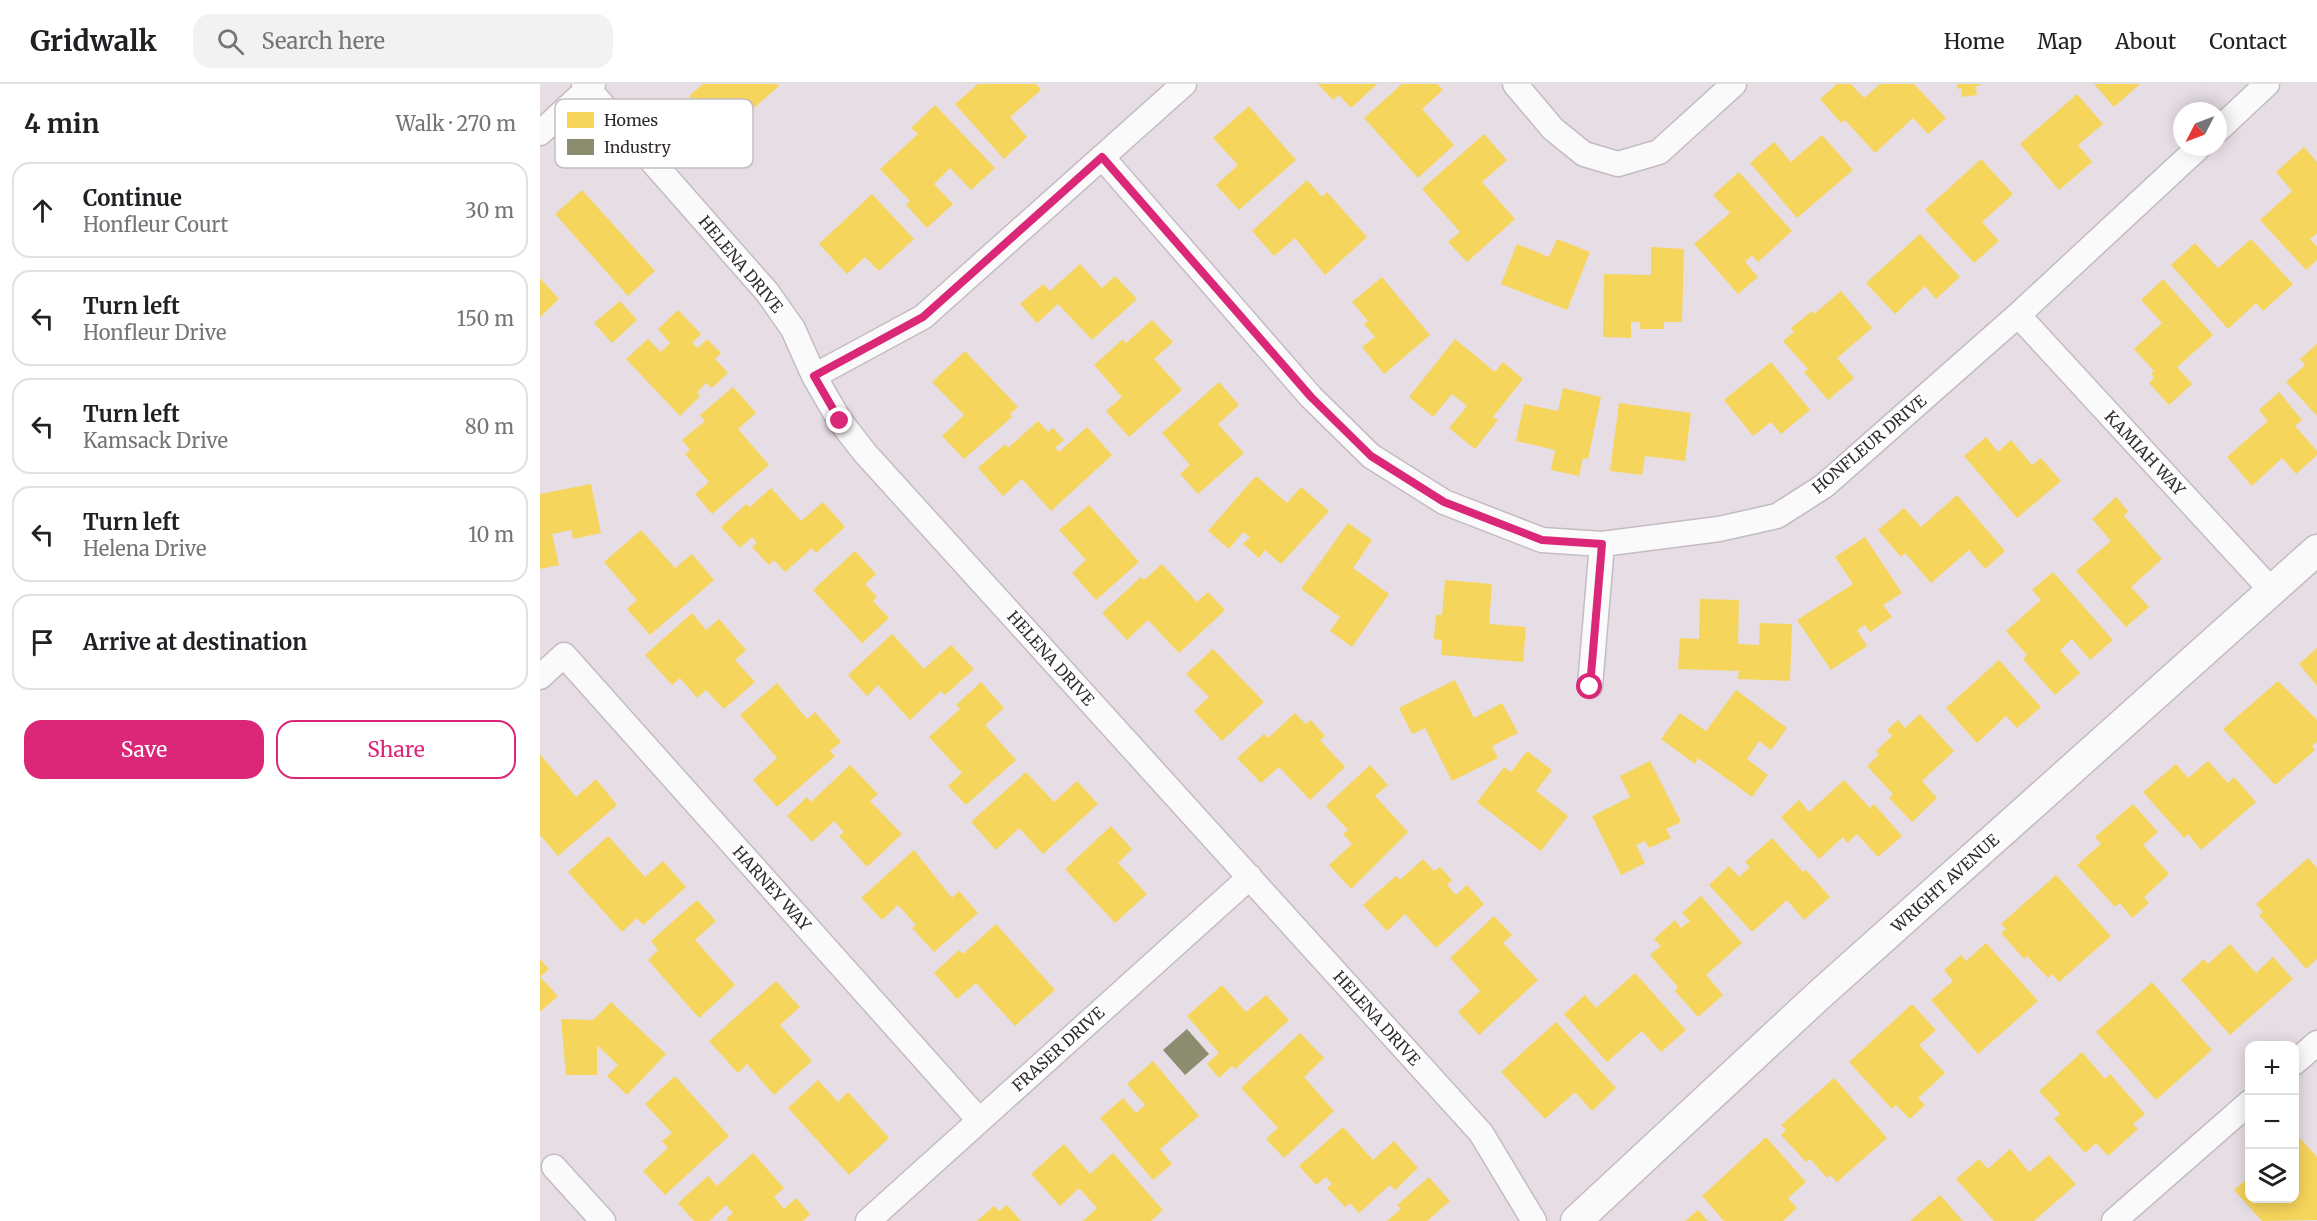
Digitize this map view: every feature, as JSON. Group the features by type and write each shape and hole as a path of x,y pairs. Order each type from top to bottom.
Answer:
{"street":[{"path":"814,376 923,317 1184,84"},
{"path":"1515,84 1554,129 1584,154 1618,164 1659,152 1734,84"},
{"path":"2227,122 2267,84"},
{"path":"574,99 588,86"},
{"name":"HELENA DRIVE","path":"588,86 599,99"},
{"path":"540,132 555,118"},
{"name":"HONFLEUR DRIVE","path":"1102,157 1311,397 1371,456 1444,502 1542,540 1602,544 1719,529 1777,516 1824,486 2018,315 2189,156"},
{"name":"HELENA DRIVE","path":"659,168 767,292 793,329 814,376 840,421 865,453 1481,1133 1534,1221"},
{"name":"KAMIAH WAY","path":"2018,315 2272,591"},
{"path":"1590,687 1602,544"},
{"name":"WRIGHT AVENUE","path":"1576,1221 1817,997 2317,550"},
{"name":"HARNEY WAY","path":"540,677 564,655 979,1120"},
{"name":"FRASER DRIVE","path":"868,1221 1250,877"},
{"path":"2299,1060 2316,1045"},
{"path":"2114,1221 2245,1106"},
{"path":"554,1167 603,1221"}],"building: Homes":[{"path":"703,84 777,84 779,86 753,109 753,99 692,99 689,96"},
{"path":"978,84 1036,84 1041,90 1010,117 1027,137 1004,159 955,104"},
{"path":"1318,84 1377,84 1351,108 1339,95 1333,100"},
{"path":"1402,84 1437,84 1443,90 1422,109 1454,145 1418,178 1364,118"},
{"path":"1837,84 1851,84 1864,98 1880,84 1914,84 1946,118 1928,134 1913,118 1875,153 1845,120 1841,123 1820,99"},
{"path":"1957,84 1980,84 1980,86 1975,86 1977,95 1962,97 1961,88 1957,89"},
{"path":"2094,84 2140,84 2114,107"},
{"path":"2077,94 2103,124 2078,145 2092,162 2059,190 2020,144"},
{"path":"935,105 995,168 971,190 950,168 934,184 953,204 927,228 906,205 910,201 880,169 918,134 911,128"},
{"path":"1249,106 1296,160 1239,210 1216,185 1238,165 1213,138"},
{"path":"1484,134 1507,160 1482,182 1515,219 1467,262 1448,242 1460,232 1422,189"},
{"path":"1822,135 1853,170 1797,218 1750,163 1774,142 1791,162"},
{"path":"2304,147 2317,162 2317,233 2310,239 2317,247 2317,260 2306,270 2260,220 2292,191 2276,172"},
{"path":"1981,159 2013,194 1982,222 1999,241 1974,263 1925,210"},
{"path":"1739,172 1792,231 1758,262 1752,255 1745,262 1758,277 1738,294 1694,244 1730,213 1713,195"},
{"path":"1307,180 1322,197 1327,192 1367,237 1325,275 1295,238 1274,256 1252,231"},
{"path":"582,190 655,271 628,296 555,214"},
{"path":"872,194 914,239 879,271 865,257 847,274 819,244"},
{"path":"1920,234 1960,277 1936,299 1925,286 1895,314 1866,283"},
{"path":"1557,239 1590,252 1567,310 1501,284 1517,244 1549,257"},
{"path":"2251,239 2293,284 2263,311 2256,303 2228,329 2171,265 2195,243 2218,268"},
{"path":"1651,247 1684,249 1682,322 1664,322 1664,329 1640,329 1640,322 1631,322 1631,338 1603,337 1604,274 1651,275"},
{"path":"1080,264 1102,288 1115,276 1137,299 1092,340 1058,304 1037,323 1020,304 1043,284 1050,291"},
{"path":"1382,277 1430,335 1384,374 1362,347 1375,337 1364,324 1368,321 1352,302"},
{"path":"540,278 559,299 540,317"},
{"path":"2163,279 2213,335 2177,367 2192,384 2169,405 2149,383 2154,378 2151,374 2154,371 2134,349 2162,323 2141,300"},
{"path":"1841,291 1872,328 1837,358 1854,378 1828,400 1804,372 1808,369 1783,341 1794,332 1791,328 1812,311 1814,314"},
{"path":"620,301 637,320 612,343 594,323"},
{"path":"678,310 701,334 692,343 698,348 707,339 721,353 715,359 728,373 712,388 706,383 697,392 700,396 680,416 626,359 648,339 661,352 670,343 658,329"},
{"path":"1152,320 1173,342 1154,359 1182,390 1129,437 1106,411 1122,397 1094,365 1123,339 1126,343"},
{"path":"1455,339 1495,372 1503,362 1523,379 1493,417 1498,420 1475,449 1449,428 1467,406 1452,394 1433,417 1409,397"},
{"path":"2317,344 2317,416 2286,382 2305,365 2300,359"},
{"path":"965,351 1018,407 1010,414 1012,417 964,459 942,436 964,415 932,382"},
{"path":"1771,362 1810,410 1781,434 1771,422 1753,436 1724,400"},
{"path":"1219,382 1239,405 1218,424 1244,453 1198,494 1180,474 1190,465 1162,433"},
{"path":"733,387 756,413 738,429 769,465 712,514 695,494 709,482 685,454 690,450 682,440 705,421 700,415"},
{"path":"1563,388 1601,397 1588,459 1583,458 1579,476 1551,470 1555,450 1516,441 1524,404 1558,411"},
{"path":"2279,392 2302,420 2295,426 2317,451 2317,455 2296,474 2282,458 2252,486 2227,457 2268,421 2259,410"},
{"path":"1619,403 1691,413 1685,461 1645,456 1642,475 1610,471"},
{"path":"1038,421 1048,432 1053,428 1064,440 1055,448 1059,452 1087,427 1112,455 1051,511 1022,479 1003,496 978,468 1005,444 1008,448"},
{"path":"1986,437 1998,452 2011,440 2032,465 2041,458 2061,481 2017,518 1964,456"},
{"path":"1256,476 1287,503 1301,487 1329,511 1281,564 1265,550 1259,558 1243,544 1250,537 1243,532 1229,549 1208,531"},
{"path":"591,484 601,533 573,539 571,530 552,534 559,565 540,569 540,494"},
{"path":"771,488 801,521 823,502 845,527 816,553 812,548 785,572 774,560 769,565 752,547 757,543 752,537 740,548 721,527 746,504 750,507"},
{"path":"1957,495 2005,551 1985,569 1969,550 1931,583 1905,553 1901,557 1878,530 1904,508 1921,527"},
{"path":"2116,497 2128,511 2124,516 2162,559 2131,587 2149,607 2126,627 2076,571 2111,541 2092,519"},
{"path":"1089,505 1139,562 1096,600 1072,573 1086,560 1059,530"},
{"path":"1348,523 1372,540 1353,568 1389,594 1352,647 1330,631 1340,617 1301,589"},
{"path":"641,530 675,568 692,554 714,580 650,635 627,609 637,600 604,562"},
{"path":"1865,537 1902,593 1883,605 1892,617 1870,632 1865,625 1857,630 1867,646 1831,670 1797,620 1853,584 1835,557"},
{"path":"855,551 876,574 865,584 877,597 873,601 889,618 862,643 813,590"},
{"path":"1162,564 1197,602 1208,592 1225,610 1179,653 1148,620 1127,640 1102,613 1141,577 1144,580"},
{"path":"2053,572 2113,640 2090,660 2072,639 2060,650 2080,673 2055,695 2023,659 2027,655 2006,631 2041,600 2032,590"},
{"path":"1445,580 1492,584 1489,624 1526,627 1523,662 1441,655 1442,640 1434,639 1436,615 1442,615"},
{"path":"1700,599 1739,600 1738,644 1759,645 1760,623 1792,624 1790,681 1738,679 1739,671 1678,669 1680,638 1699,639"},
{"path":"692,613 706,630 719,619 746,650 735,660 755,682 724,709 706,690 697,698 680,678 672,685 645,655"},
{"path":"892,634 924,669 951,645 974,669 945,695 941,691 910,720 878,685 867,696 848,675"},
{"path":"2317,648 2317,686 2299,664"},
{"path":"1213,649 1264,702 1222,741 1194,711 1209,697 1186,674"},
{"path":"1999,660 2041,707 2017,728 2006,716 1977,743 1946,708"},
{"path":"1455,680 1474,718 1502,703 1518,733 1492,746 1498,758 1452,781 1425,728 1412,734 1399,708"},
{"path":"2278,681 2317,720 2317,742 2312,746 2315,750 2275,785 2223,729"},
{"path":"981,682 1004,708 985,725 1016,760 966,805 948,786 962,773 929,737 960,709 956,705"},
{"path":"777,683 807,719 815,712 841,742 830,751 835,756 777,807 753,780 777,758 740,715"},
{"path":"1736,690 1787,728 1771,750 1759,741 1747,759 1768,775 1752,797 1698,758 1695,764 1661,739 1680,713 1706,731"},
{"path":"1295,713 1306,724 1311,720 1325,736 1320,740 1345,767 1310,800 1279,767 1261,783 1237,758 1264,734 1268,738"},
{"path":"1920,714 1954,751 1922,781 1937,798 1912,822 1889,798 1893,794 1867,766 1879,755 1876,751 1892,736 1887,730 1898,720 1905,728"},
{"path":"1527,751 1552,770 1536,791 1568,816 1541,851 1477,802 1504,767 1511,772"},
{"path":"540,754 576,797 596,779 617,805 558,856 540,835"},
{"path":"1650,761 1681,822 1666,829 1671,838 1649,848 1645,841 1636,845 1645,863 1621,875 1592,816 1630,797 1620,776"},
{"path":"2208,761 2228,783 2234,777 2256,802 2201,850 2188,834 2184,838 2143,792 2176,764 2188,778"},
{"path":"850,765 878,794 870,801 902,834 867,867 839,836 844,832 834,821 812,842 787,816 807,797 811,802"},
{"path":"1370,765 1388,785 1375,796 1408,832 1351,889 1329,865 1352,844 1343,834 1348,830 1326,806"},
{"path":"1026,772 1054,802 1077,781 1098,804 1043,854 1019,828 996,850 971,822"},
{"path":"1844,780 1870,808 1874,804 1902,836 1878,857 1857,834 1847,843 1843,837 1819,859 1781,817 1799,800 1809,812"},
{"path":"2133,804 2158,832 2143,845 2169,874 2144,897 2149,903 2132,918 2120,903 2115,907 2077,865 2101,844 2095,837"},
{"path":"1111,826 1132,849 1118,863 1147,894 1115,923 1065,869"},
{"path":"608,836 645,877 663,861 686,887 643,925 637,918 622,932 568,872"},
{"path":"1772,838 1803,872 1806,870 1830,897 1804,920 1787,900 1752,932 1709,885 1729,866 1739,877 1750,867 1745,862"},
{"path":"914,850 952,898 959,891 978,913 934,952 912,928 916,925 898,905 882,920 861,898"},
{"path":"2308,858 2317,868 2317,959 2306,969 2259,915 2263,912 2256,904"},
{"path":"1423,859 1434,871 1440,867 1452,880 1447,885 1456,895 1467,885 1484,904 1436,948 1405,914 1387,931 1363,905 1396,876 1400,880"},
{"path":"2056,875 2111,936 2059,982 2052,974 2048,978 2027,956 2024,959 2001,933 2006,929 2001,924"},
{"path":"1701,896 1742,943 1706,975 1723,995 1698,1017 1675,991 1678,987 1650,955 1661,946 1654,939 1675,920 1681,928 1690,921 1682,913"},
{"path":"697,900 716,921 695,940 735,985 699,1018 648,960 658,950 651,941"},
{"path":"1494,916 1512,935 1503,943 1538,980 1479,1035 1458,1012 1480,991 1450,958"},
{"path":"996,924 1055,990 1015,1026 976,983 957,999 934,973 959,950 963,954"},
{"path":"1986,943 2038,1001 1978,1054 1931,1000 1953,981 1944,970 1961,955 1966,961"},
{"path":"2230,944 2256,973 2273,957 2293,979 2230,1035 2181,980 2204,959 2208,964"},
{"path":"540,959 549,969 540,977"},
{"path":"1635,973 1686,1030 1661,1052 1642,1031 1607,1062 1564,1014 1585,995 1596,1008"},
{"path":"540,977 558,996 540,1012"},
{"path":"776,981 800,1007 780,1025 812,1061 774,1095 747,1064 738,1073 709,1041"},
{"path":"2152,982 2212,1050 2156,1100 2096,1032"},
{"path":"1222,985 1246,1012 1266,995 1289,1020 1235,1069 1232,1066 1219,1078 1207,1064 1219,1053 1187,1016"},
{"path":"611,1002 666,1054 627,1095 607,1076 618,1065 597,1045 597,1075 566,1075 561,1019 593,1020"},
{"path":"1912,1004 1936,1030 1919,1045 1945,1073 1918,1098 1925,1105 1910,1119 1896,1105 1892,1109 1849,1062"},
{"path":"1556,1022 1616,1088 1592,1111 1575,1092 1545,1119 1501,1072"},
{"path":"1300,1033 1324,1058 1304,1077 1334,1111 1284,1158 1266,1139 1278,1128 1241,1088"},
{"path":"2082,1052 2105,1079 2110,1074 2145,1114 2133,1124 2138,1129 2108,1156 2096,1143 2085,1153 2054,1119 2060,1114 2039,1091"},
{"path":"1153,1061 1199,1116 1160,1149 1172,1164 1153,1180 1100,1118 1123,1098 1136,1113 1145,1105 1127,1084"},
{"path":"675,1076 729,1136 665,1195 643,1171 668,1148 662,1141 672,1133 645,1104"},
{"path":"1834,1078 1887,1138 1837,1182 1830,1175 1827,1178 1810,1159 1806,1162 1781,1135 1786,1130 1781,1125"},
{"path":"818,1080 838,1102 848,1092 889,1138 849,1175 788,1108"},
{"path":"1343,1127 1373,1160 1394,1141 1418,1168 1395,1190 1390,1185 1359,1213 1350,1203 1345,1207 1327,1188 1332,1184 1326,1177 1316,1185 1299,1166"},
{"path":"1766,1137 1806,1182 1788,1198 1797,1208 1783,1221 1724,1221 1702,1196"},
{"path":"2299,1137 2317,1157 2317,1220 2262,1221 2246,1203 2299,1203"},
{"path":"1064,1144 1090,1174 1113,1153 1163,1210 1151,1221 1083,1221 1097,1208 1079,1188 1060,1206 1031,1174"},
{"path":"2010,1149 2029,1172 2049,1155 2076,1184 2034,1221 1994,1221 1956,1179 1979,1159 1988,1169"},
{"path":"753,1153 784,1188 774,1197 784,1209 796,1198 810,1214 803,1221 728,1221 726,1219 733,1213 726,1205 709,1221 694,1221 678,1203 708,1176 717,1186"},
{"path":"1429,1177 1450,1201 1427,1221 1387,1221 1401,1209 1397,1205"},
{"path":"2245,1180 2245,1202 2234,1190"},
{"path":"1940,1195 1963,1221 1910,1221"},
{"path":"1007,1205 1021,1221 977,1221 994,1206 999,1211"},
{"path":"1698,1210 1708,1221 1685,1221"}],"building: Industry":[{"path":"1187,1029 1209,1054 1185,1075 1163,1050"}],"route":[{"path":"840,421 814,376 923,317 1102,157 1311,397 1371,456 1444,502 1542,540 1602,544 1590,687"}]}
